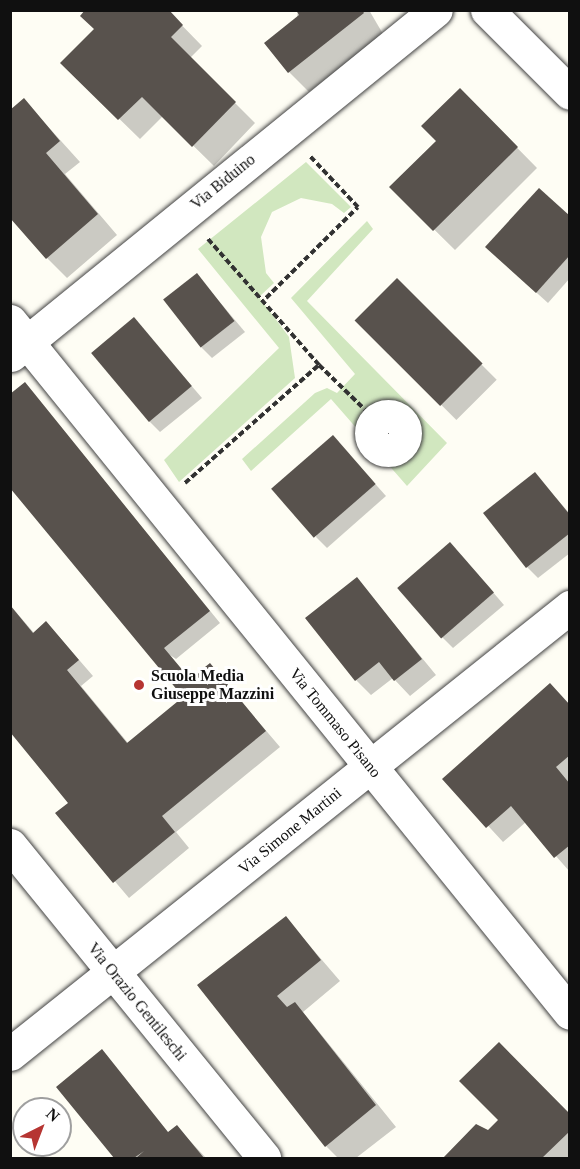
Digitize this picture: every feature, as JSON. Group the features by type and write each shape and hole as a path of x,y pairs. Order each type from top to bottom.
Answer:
{"street":[{"name":"Via Biduino","path":"16,339 436,10"},
{"path":"487,10 570,93"},
{"name":"Via Tommaso Pisano","path":"16,339 566,1000"},
{"name":"Via Simone Martini","path":"10,1054 114,974 570,607"},
{"name":"Via Orazio Gentileschi","path":"10,845 264,1158"}],"path":[{"path":"266,298 358,207 306,152"},
{"path":"202,233 266,298 319,365 383,427"},
{"path":"176,491 319,365"}],"green space":[{"path":"306,162 351,207 344,213 332,204 301,198 272,212 261,237 266,273 274,283 259,297 289,337 295,378 179,482 164,460 279,348 198,249"},
{"path":"367,221 373,229 307,301 447,443 407,486 331,399 251,471 242,459 315,393 327,388 337,393 355,374 291,298","holes":["383,416 395,417 405,430 395,448 384,450 372,439 374,422"]}],"building":[{"path":"85,10 169,10 183,25 171,37 236,102 192,147 142,97 118,120 60,63 94,29 80,16"},
{"path":"296,10 362,10 364,13 288,73 264,43 299,15"},
{"path":"460,88 518,147 433,231 389,187 436,141 421,126"},
{"path":"24,98 60,141 46,153 98,214 46,259 10,218 10,110"},
{"path":"539,188 570,216 570,255 536,293 485,247"},
{"path":"197,273 235,321 201,348 163,299"},
{"path":"397,278 483,364 440,406 355,320"},
{"path":"134,317 192,386 149,422 91,353"},
{"path":"25,382 210,611 164,648 190,679 210,663 266,731 162,816 175,832 113,883 55,813 68,803 10,732 10,605 33,633 46,621 79,660 67,670 127,743 183,697 10,488 10,394"},
{"path":"333,435 376,484 314,538 271,489"},
{"path":"535,472 570,515 570,533 526,568 483,513"},
{"path":"450,542 494,593 441,638 397,588"},
{"path":"357,577 422,659 394,681 379,662 355,681 305,618"},
{"path":"550,683 570,705 570,755 556,767 570,784 570,845 554,858 511,806 486,828 442,779"},
{"path":"286,916 321,960 277,996 287,1007 295,1002 376,1105 325,1147 197,985"},
{"path":"499,1042 570,1114 570,1131 542,1158 443,1158 476,1124 488,1130 498,1120 459,1081"},
{"path":"102,1049 168,1132 177,1125 204,1158 136,1158 144,1151 134,1158 114,1158 72,1107 72,1097 64,1097 56,1087"}],"place":[{"name":"Scuola Media Giuseppe Mazzini","path":"139,685"}]}
